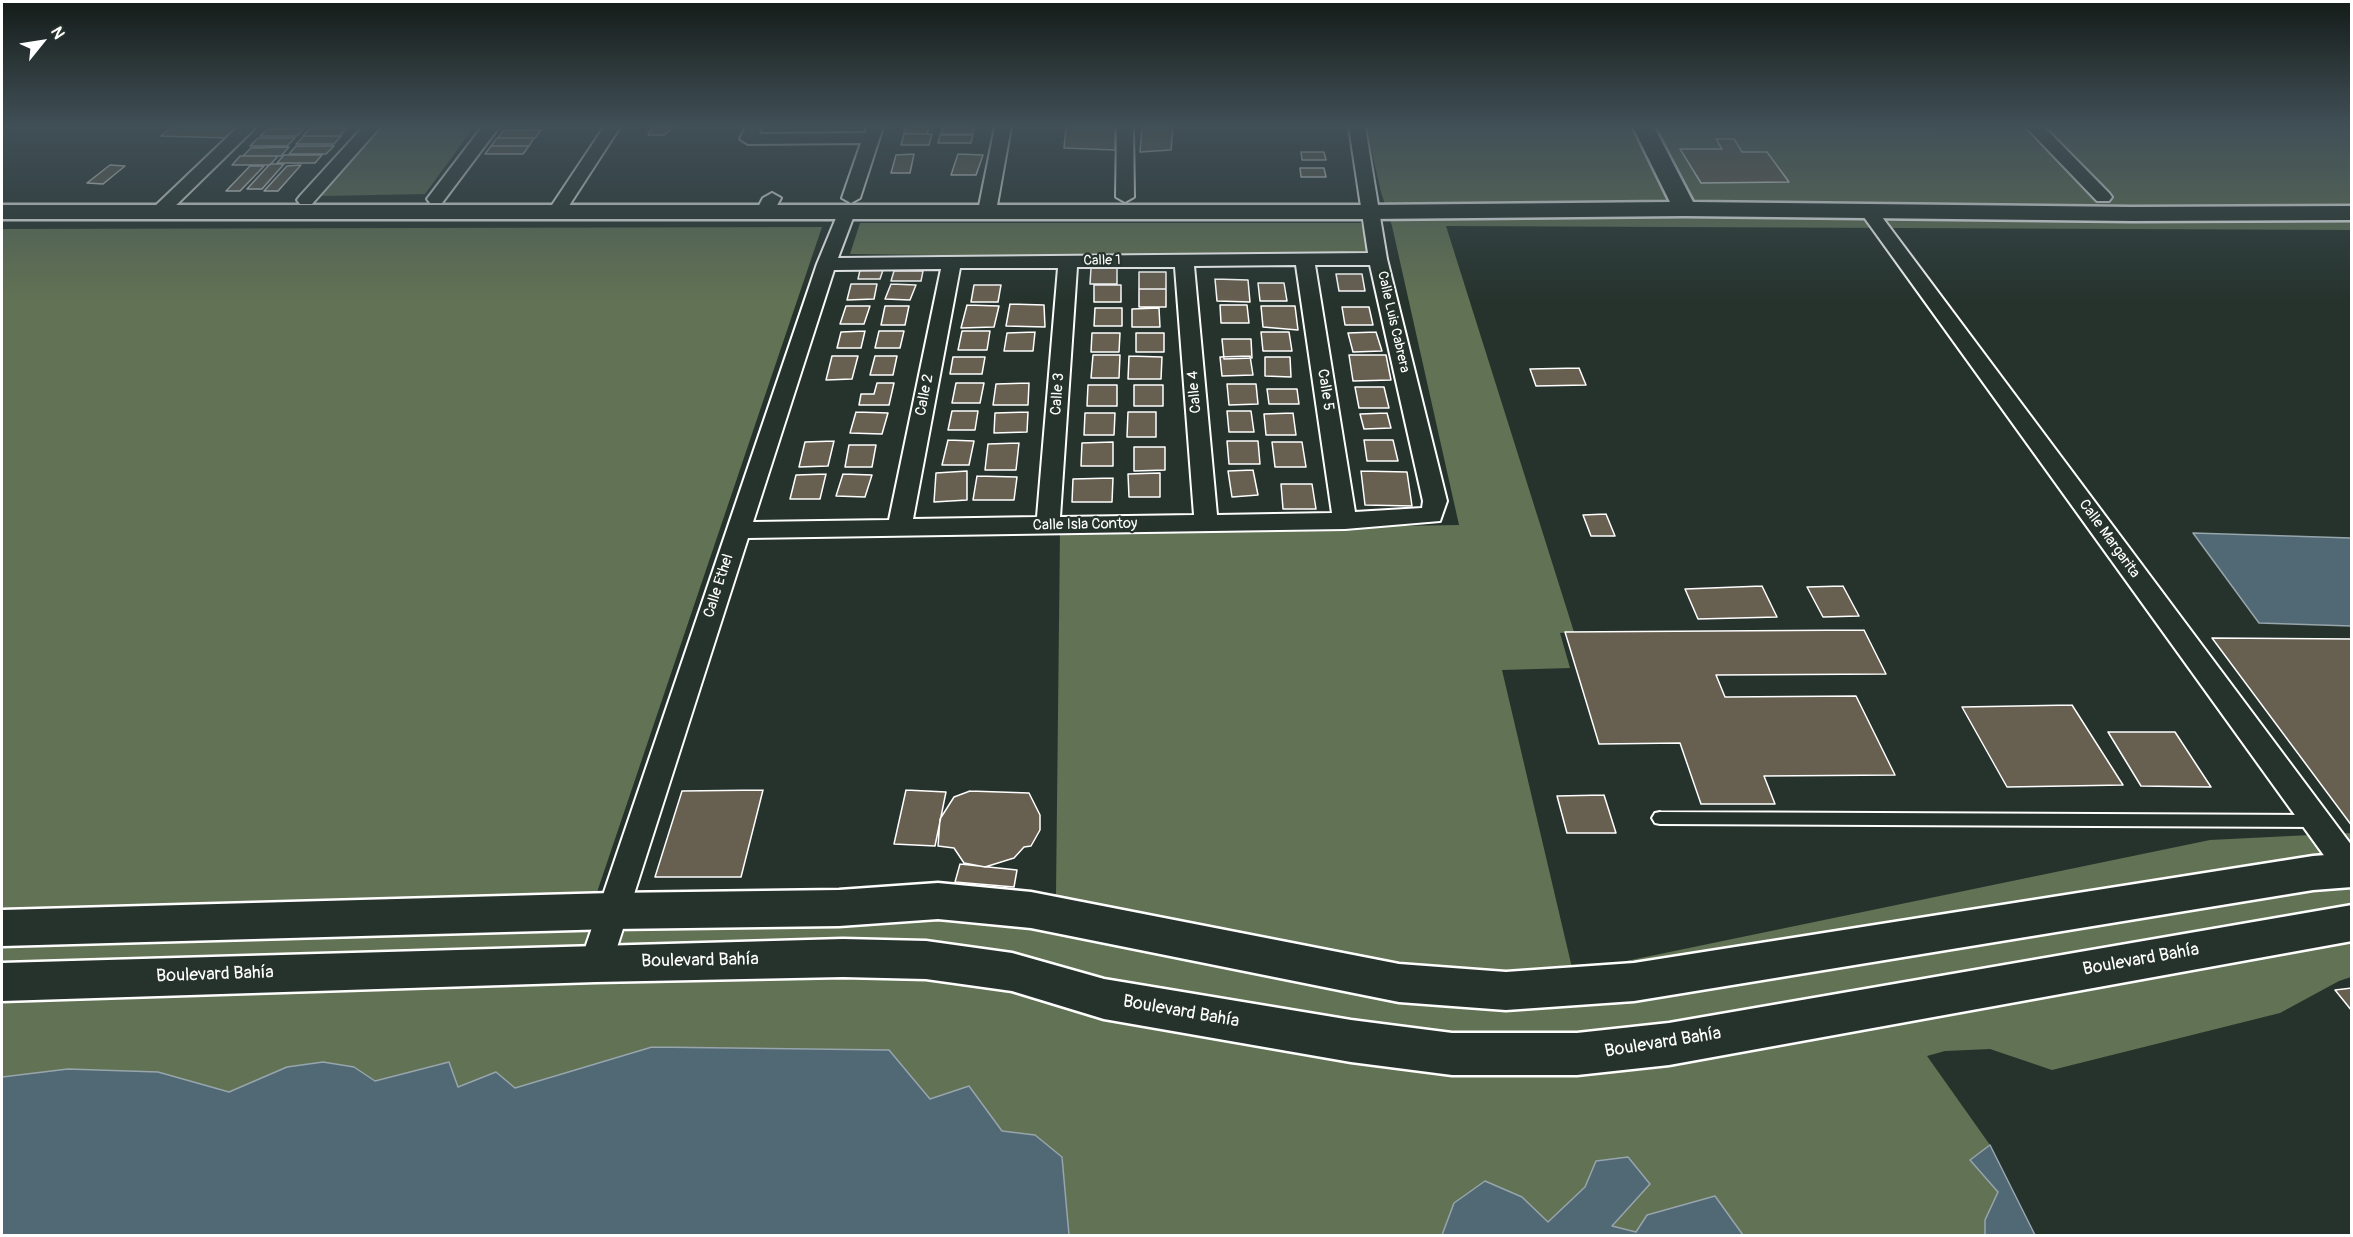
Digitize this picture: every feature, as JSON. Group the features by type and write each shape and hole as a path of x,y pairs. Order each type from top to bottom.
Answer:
{"main road":[{"path":"1673,185 1682,202"},
{"path":"2,199 166,205 560,206 1370,204 2352,196"},
{"path":"988,204 1125,197 1370,204"},
{"path":"2,212 306,200 436,199 560,206"},
{"path":"1682,202 1867,209 2133,214 2352,213"},
{"path":"2,928 612,911 839,908 949,902 1043,912 1399,983 1506,991 1634,982 2313,873 2352,870"},
{"name":"Boulevard Bahía","path":"2,982 596,963 843,958 926,960 1012,972 1104,999 1351,1041 1452,1054 1577,1054 1621,1052 1669,1044 2352,923"}],"street":[{"path":"166,205 187,185"},
{"path":"306,200 320,185"},
{"path":"436,199 447,185"},
{"path":"560,206 574,185"},
{"name":"Calle Ethel","path":"596,963 737,530 826,264 856,185"},
{"path":"988,204 992,185"},
{"path":"1125,185 1125,197"},
{"name":"Calle Luis Cabrera","path":"1367,185 1378,259 1435,501 1432,515"},
{"path":"2091,185 2103,197"},
{"name":"Calle Margarita","path":"1867,209 2352,870"},
{"name":"Calle 1","path":"826,264 1378,259"},
{"name":"Calle 5","path":"1305,260 1345,521"},
{"name":"Calle 4","path":"1184,261 1206,523"},
{"name":"Calle 3","path":"1048,525 1068,262"},
{"name":"Calle 2","path":"899,528 952,263"},
{"name":"Calle Isla Contoy","path":"737,530 1345,521 1432,515"}],"lane":[{"path":"1660,818 2316,821"}],"green space":[{"path":"330,185 432,185 425,194 320,196"},
{"path":"1379,185 2351,185 2351,230 1446,226 1574,632 1560,633 1570,668 1502,670 1573,972 2210,840 2351,833 2351,977 2339,981 2280,1013 2052,1070 1990,1049 1945,1051 1927,1056 1990,1145 2035,1235 2,1235 2,229 822,227 593,904 760,891 938,889 1056,894 1060,531 1459,525 1392,226"},
{"path":"860,223 1361,223 1370,255 1108,257 850,254"}],"water":[{"path":"2193,533 2351,538 2351,626 2259,623"},
{"path":"652,1047 889,1050 930,1099 969,1086 1002,1131 1035,1135 1062,1157 1069,1235 2,1235 2,1077 68,1069 158,1072 229,1092 287,1067 323,1062 354,1067 375,1081 449,1062 458,1087 496,1072 515,1088"},
{"path":"1990,1145 2035,1235 1985,1235 1985,1220 1998,1192 1970,1160"},
{"path":"1628,1157 1650,1184 1612,1226 1636,1232 1647,1215 1715,1196 1743,1235 1442,1235 1454,1203 1485,1181 1522,1197 1548,1222 1585,1187 1596,1161"}],"building":[{"path":"232,185 246,185 240,191 226,191"},
{"path":"251,185 266,185 262,189 247,189"},
{"path":"270,185 284,185 278,191 264,191"},
{"path":"1117,267 1117,284 1090,284 1091,268"},
{"path":"860,270 883,270 880,279 858,279"},
{"path":"894,271 923,271 921,281 891,281"},
{"path":"1139,272 1166,272 1166,289 1139,289"},
{"path":"1336,274 1362,274 1365,291 1339,291"},
{"path":"1215,279 1248,280 1250,302 1217,301"},
{"path":"1258,283 1284,283 1287,301 1260,301"},
{"path":"851,284 877,284 874,299 847,300"},
{"path":"891,284 916,285 910,300 885,299"},
{"path":"974,285 1001,285 998,302 971,302"},
{"path":"1094,285 1121,285 1121,302 1094,302"},
{"path":"1139,289 1166,289 1166,307 1139,307"},
{"path":"1010,304 1044,305 1045,327 1006,326"},
{"path":"967,305 999,306 994,327 961,328"},
{"path":"1220,305 1247,305 1249,323 1221,323"},
{"path":"846,306 870,306 864,324 840,324"},
{"path":"885,306 909,306 905,325 881,325"},
{"path":"1261,306 1295,306 1298,330 1263,327"},
{"path":"1342,307 1369,307 1373,325 1345,325"},
{"path":"1095,308 1122,308 1122,326 1094,326"},
{"path":"1159,308 1160,327 1132,327 1132,309"},
{"path":"865,331 861,348 837,348 841,332"},
{"path":"879,331 904,331 900,348 875,348"},
{"path":"962,331 990,331 987,350 958,350"},
{"path":"1035,332 1033,351 1004,351 1007,333"},
{"path":"1261,332 1289,332 1292,351 1263,351"},
{"path":"1376,332 1382,351 1353,352 1348,333"},
{"path":"1092,333 1120,333 1119,352 1091,352"},
{"path":"1136,333 1164,333 1164,352 1136,352"},
{"path":"1222,339 1251,339 1252,358 1224,359"},
{"path":"1093,355 1120,355 1119,378 1091,378"},
{"path":"1349,355 1386,355 1391,380 1353,381"},
{"path":"832,356 858,356 852,379 826,380"},
{"path":"875,356 897,356 893,375 870,375"},
{"path":"1129,356 1162,357 1161,379 1128,379"},
{"path":"1250,356 1253,375 1222,376 1220,357"},
{"path":"953,357 985,357 982,374 950,374"},
{"path":"1265,357 1290,357 1291,377 1265,376"},
{"path":"1579,368 1586,385 1536,386 1530,369"},
{"path":"877,383 894,383 889,405 859,405 861,394 874,394"},
{"path":"956,383 984,383 980,403 952,403"},
{"path":"1029,383 1028,405 993,405 996,384"},
{"path":"1227,384 1256,384 1258,404 1229,405"},
{"path":"1088,385 1117,385 1117,406 1087,406"},
{"path":"1134,385 1163,385 1163,406 1134,406"},
{"path":"1355,387 1384,387 1389,408 1359,408"},
{"path":"1267,389 1297,389 1299,404 1269,404"},
{"path":"952,411 978,411 975,430 948,430"},
{"path":"1227,411 1251,411 1254,432 1229,432"},
{"path":"856,412 888,413 882,434 850,433"},
{"path":"1028,412 1027,432 994,433 995,413"},
{"path":"1128,412 1156,412 1156,437 1127,437"},
{"path":"1085,413 1115,413 1114,435 1084,435"},
{"path":"1293,413 1296,435 1266,435 1264,414"},
{"path":"1387,413 1391,428 1364,429 1360,414"},
{"path":"948,440 974,441 969,465 942,465"},
{"path":"1364,440 1393,440 1398,461 1367,461"},
{"path":"834,441 828,466 799,467 805,442"},
{"path":"1227,441 1258,441 1260,464 1229,464"},
{"path":"1113,442 1113,466 1081,466 1082,443"},
{"path":"1272,442 1302,442 1306,467 1275,467"},
{"path":"1019,443 1016,470 985,470 988,444"},
{"path":"849,445 876,445 872,467 845,467"},
{"path":"1134,447 1165,447 1165,470 1134,471"},
{"path":"1253,470 1258,495 1232,497 1228,471"},
{"path":"967,471 967,500 934,502 936,473"},
{"path":"1361,471 1407,472 1412,506 1365,505"},
{"path":"1160,473 1160,497 1129,497 1128,474"},
{"path":"826,474 820,499 790,499 796,475"},
{"path":"843,474 872,475 865,497 836,496"},
{"path":"977,476 1017,477 1014,500 973,500"},
{"path":"1113,478 1112,502 1072,502 1073,479"},
{"path":"1281,484 1312,484 1316,509 1283,509"},
{"path":"1606,514 1615,536 1591,536 1583,515"},
{"path":"1762,586 1777,617 1698,619 1685,589"},
{"path":"1843,586 1859,616 1823,617 1807,587"},
{"path":"1864,630 1886,674 1716,675 1725,697 1856,696 1895,775 1764,776 1775,804 1701,804 1680,743 1599,744 1565,632"},
{"path":"2212,638 2352,639 2352,826"},
{"path":"2072,705 2123,785 2007,787 1962,707"},
{"path":"2108,732 2175,732 2211,787 2141,786"},
{"path":"763,790 741,877 655,877 682,791"},
{"path":"906,790 946,792 935,846 894,844"},
{"path":"970,791 1029,793 1040,815 1040,830 1031,846 1024,847 1014,858 985,867 964,863 954,848 938,846 940,819 954,797"},
{"path":"1604,795 1616,833 1567,833 1557,796"},
{"path":"960,864 1017,870 1014,887 955,882"},
{"path":"2352,988 2352,1011 2335,990"}]}
